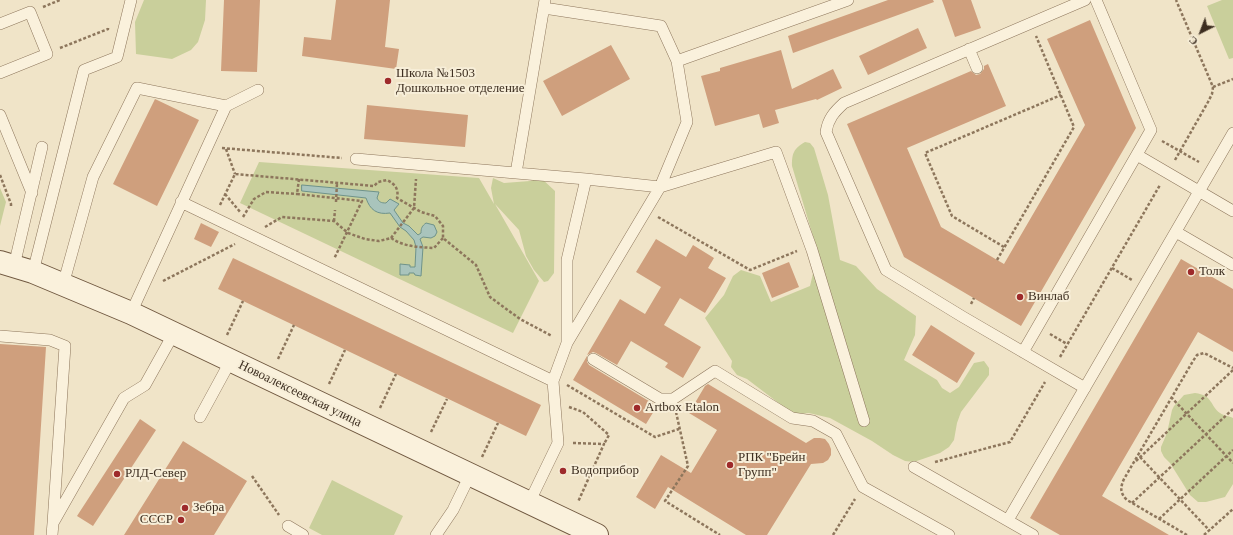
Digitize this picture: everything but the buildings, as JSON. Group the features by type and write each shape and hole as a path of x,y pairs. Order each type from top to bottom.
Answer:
{"street":[{"name":"Новоалексеевская улица","path":"16,267 62,285 135,303 174,333 597,535"}],"lane":[{"path":"16,267 84,70 117,57 131,0"},
{"path":"677,61 848,0"},
{"path":"1084,0 844,103 830,116 826,132 886,270 1085,388"},
{"path":"1023,352 1150,134 1151,126 1096,0"},
{"path":"516,173 544,4 661,26 677,61 686,122 660,187 567,344 553,379 558,443 530,503"},
{"path":"0,24 30,12 47,54 0,72"},
{"path":"969,50 977,68"},
{"path":"62,285 93,176 137,88 226,106 258,90"},
{"path":"135,303 226,106"},
{"path":"0,115 32,194"},
{"path":"1008,520 1233,133"},
{"path":"16,267 42,147"},
{"path":"356,159 660,187 776,152 811,246 864,421"},
{"path":"1137,155 1233,211"},
{"path":"567,344 567,260 586,179"},
{"path":"181,202 553,379"},
{"path":"1176,232 1233,265"},
{"path":"53,523 124,398 145,385 174,333"},
{"path":"0,336 50,340 65,346 52,535"},
{"path":"593,359 660,399 673,399 715,371 792,418 813,421 836,434 863,487 949,535"},
{"path":"200,417 231,360"},
{"path":"914,467 1033,535"},
{"path":"436,535 453,510 470,475"},
{"path":"288,526 303,535"}],"path":[{"path":"1064,351 1212,94 1213,87 1176,0"},
{"path":"47,54 108,29 110,22"},
{"path":"997,260 1074,127 1030,23"},
{"path":"1213,87 1233,79"},
{"path":"1004,247 952,216 925,153 1061,95"},
{"path":"1150,134 1212,170"},
{"path":"207,147 356,159"},
{"path":"213,218 235,174 226,149"},
{"path":"135,303 282,217 334,221 348,233 365,240 379,241 391,238 414,208 418,165"},
{"path":"235,174 374,186 378,182 387,180 395,185 398,198 421,212 435,216 443,226 444,238 476,265 490,297 520,319 567,344"},
{"path":"0,175 12,204"},
{"path":"297,194 298,179"},
{"path":"336,200 337,182"},
{"path":"243,217 254,199 266,192 297,194 336,200 362,201 328,273"},
{"path":"225,194 243,217 250,236"},
{"path":"334,221 335,210"},
{"path":"646,210 750,270 811,246"},
{"path":"391,238 398,244 434,248 444,238"},
{"path":"227,335 243,301"},
{"path":"278,359 294,325"},
{"path":"1037,327 1067,344"},
{"path":"329,384 345,350"},
{"path":"1139,456 1187,414 1233,369 1204,353 1198,355 1193,361 1133,464 1121,488 1122,495 1132,503 1187,535"},
{"path":"914,467 1010,442 1053,369"},
{"path":"380,408 396,374"},
{"path":"553,379 655,437 679,429"},
{"path":"1172,397 1233,463"},
{"path":"431,432 447,399"},
{"path":"673,399 688,466 665,501 720,535"},
{"path":"554,401 583,412 608,435 578,502"},
{"path":"1132,503 1233,409"},
{"path":"482,457 498,423"},
{"path":"558,443 604,444"},
{"path":"1159,519 1233,450"},
{"path":"1139,456 1210,531"},
{"path":"252,476 288,526"},
{"path":"834,535 863,487"},
{"path":"1204,535 1233,509"}],"green space":[{"path":"144,0 206,0 205,20 198,42 191,50 172,59 136,54 135,22"},
{"path":"1222,0 1233,0 1233,58 1229,59 1207,6"},
{"path":"805,142 810,143 814,148 828,195 840,260 856,266 877,289 916,316 915,335 904,360 937,380 942,388 950,393 959,387 974,363 984,361 989,368 989,375 961,412 957,423 954,440 949,447 940,453 914,462 905,461 830,418 809,413 797,414 789,411 747,379 737,375 731,367 732,361 705,318 724,295 733,276 741,270 760,276 771,302 810,286 818,253 792,166 794,152"},
{"path":"259,162 479,178 494,204 491,188 493,178 504,183 530,181 541,178 555,191 554,273 548,281 544,282 534,270 526,256 519,230 495,204 539,281 513,333 240,203"},
{"path":"0,188 6,202 0,226"},
{"path":"1195,393 1201,394 1208,398 1223,415 1233,418 1233,484 1225,497 1206,502 1198,502 1190,495 1161,451 1174,406 1184,395"},
{"path":"332,480 403,516 394,535 322,535 309,528"}],"water":[{"path":"302,185 379,192 377,198 380,202 386,203 390,199 399,204 394,210 403,223 409,226 418,235 421,233 422,227 426,223 434,225 437,232 435,236 431,238 423,237 420,239 423,247 421,276 415,275 414,273 409,273 409,275 400,275 400,264 415,267 416,247 414,240 400,227 390,213 375,211 372,209 366,198 302,191"}],"place":[{"name":"Школа №1503 Дошкольное отделение","path":"388,81"},
{"name":"Толк","path":"1191,272"},
{"name":"Винлаб","path":"1020,297"},
{"name":"Artbox Etalon","path":"637,408"},
{"name":"РПК \"Брейн Групп\"","path":"730,465"},
{"name":"Водоприбор","path":"563,471"},
{"name":"РЛД-Север","path":"117,474"},
{"name":"Зебра","path":"185,508"},
{"name":"СССР","path":"181,520"}]}
